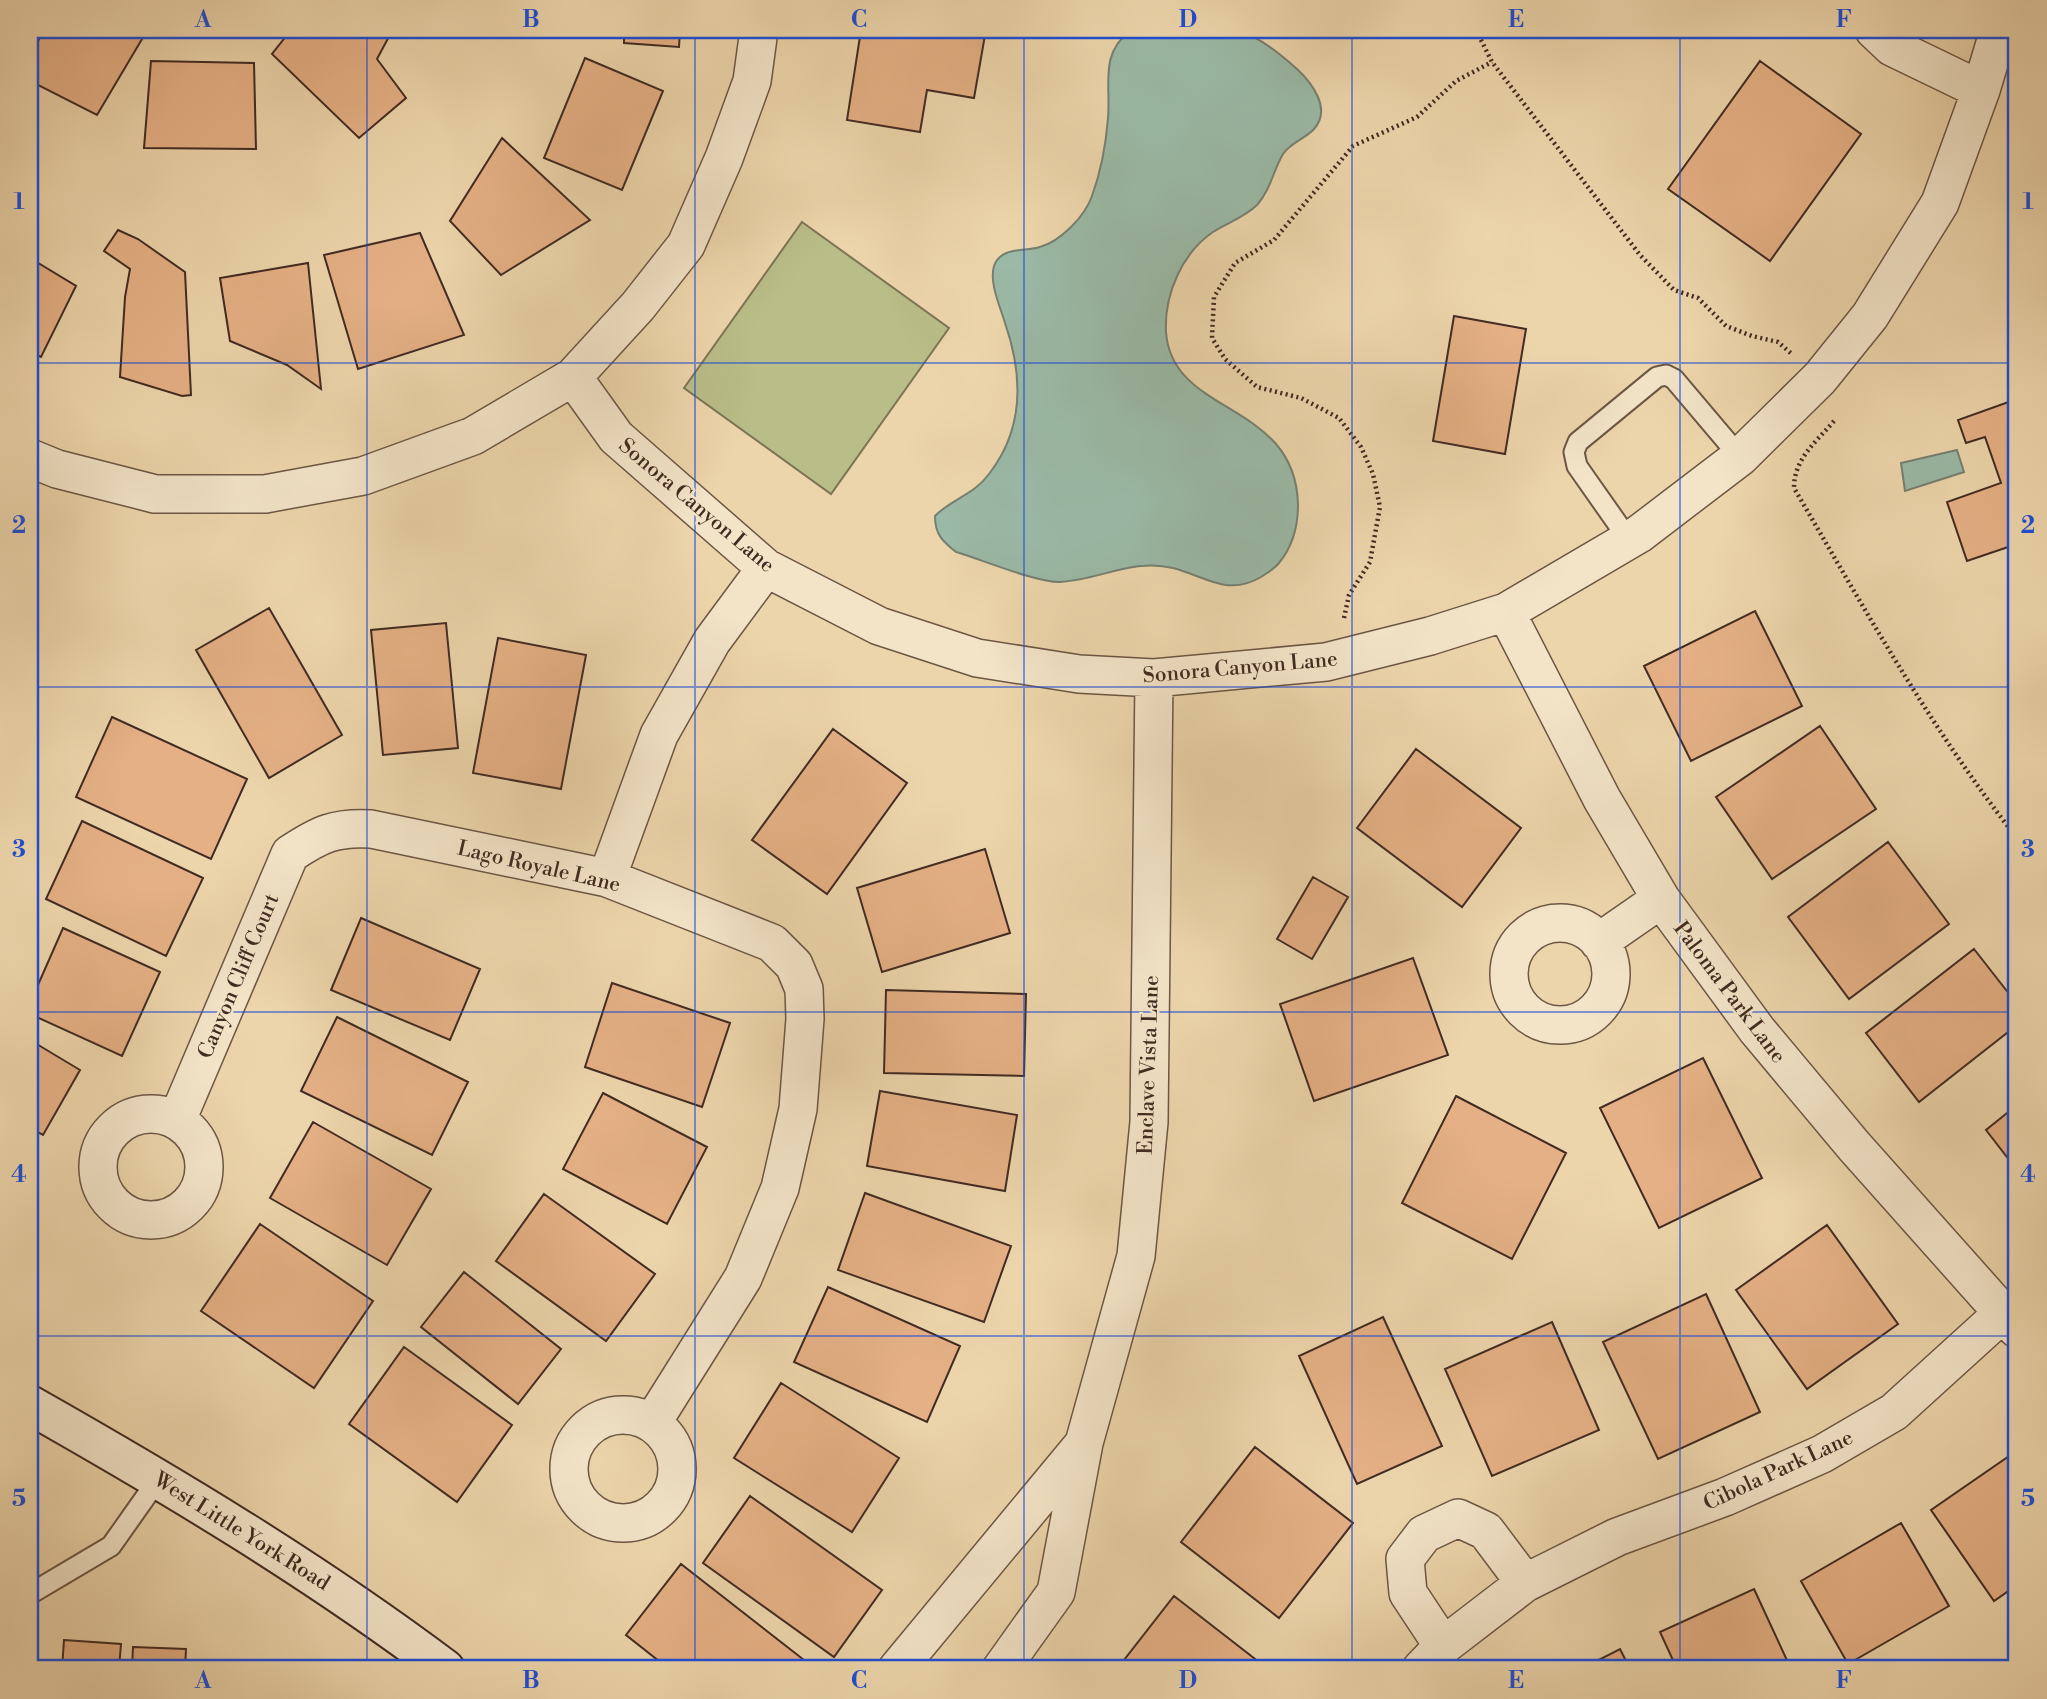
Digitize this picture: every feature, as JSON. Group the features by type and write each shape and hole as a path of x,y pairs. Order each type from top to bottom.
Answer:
{"main road":[{"name":"West Little York Road","path":"30,1405 159,1478 372,1614 445,1669"}],"street":[{"path":"30,458 57,469 155,494 265,494 362,476 472,436 573,377 638,306 685,246 724,158 752,81 759,30"},
{"path":"1874,30 1892,47 1981,90"},
{"name":"Sonora Canyon Lane","path":"573,377 616,438 766,568 879,625 977,657 1079,674 1154,678 1326,662 1430,636 1506,612 1629,540 1740,457 1821,377 1870,316 1940,203 1981,90 1999,30"},
{"path":"607,878 659,735 712,641 766,568"},
{"name":"Paloma Park Lane","path":"1506,612 1602,799 1661,899 1756,1030 1854,1146 2010,1321"},
{"name":"Enclave Vista Lane","path":"1002,1669 1056,1592 1084,1443 1136,1256 1149,1122 1154,678"},
{"name":"Lago Royale Lane","path":"309,841 344,828 371,829 607,878 772,943 794,965 804,989 805,1019 798,1109 780,1188 743,1278 652,1423"},
{"name":"Canyon Cliff Court","path":"177,1120 290,854 309,841"},
{"path":"1599,942 1661,899"},
{"name":"Cibola Park Lane","path":"1525,1583 1486,1531 1458,1518 1424,1534 1405,1559 1408,1593 1432,1658 1525,1583 1616,1537 1725,1497 1822,1454 1894,1412 2010,1321"},
{"name":"Enclave Vista Lane","path":"897,1669 1084,1443"}],"lane":[{"path":"1629,540 1577,466 1574,452 1578,442 1657,377 1666,375 1674,379 1740,457"},
{"path":"30,1594 111,1546 159,1478"}],"path":[{"path":"1354,655 1343,621 1349,595 1370,562 1380,507 1373,474 1361,447 1339,418 1301,398 1257,387 1225,359 1212,338 1214,297 1235,262 1274,240 1353,146 1418,117 1456,81 1492,62"}],"green space":[{"path":"802,222 949,328 831,494 684,388"}],"shaded area":[{"path":"1227,29 1248,34 1270,47 1297,69 1309,81 1320,105 1319,121 1314,129 1283,154 1266,193 1257,205 1213,232 1192,251 1177,276 1168,304 1166,332 1173,360 1189,380 1257,427 1277,446 1292,471 1298,505 1296,529 1291,543 1284,557 1273,569 1249,583 1216,583 1159,566 1130,568 1060,582 1050,581 956,552 943,541 936,528 935,516 976,487 989,474 1001,456 1015,420 1015,362 994,287 994,266 1002,255 1040,247 1056,239 1071,227 1089,204 1104,148 1110,59 1121,39 1131,30"},
{"path":"1957,450 1964,472 1905,491 1901,463"}],"building":[{"path":"44,30 127,30 142,39 97,115 30,81 30,56"},
{"path":"291,30 392,31 377,59 406,98 359,138 272,54"},
{"path":"576,30 680,30 679,47 624,43 624,38 576,34"},
{"path":"861,30 918,33 919,30 954,30 985,35 974,98 927,90 920,132 847,120"},
{"path":"1609,30 1640,30 1610,34"},
{"path":"585,58 663,91 622,190 544,158"},
{"path":"151,61 254,63 256,149 144,148"},
{"path":"1760,61 1861,134 1770,261 1668,189"},
{"path":"502,138 590,220 501,275 450,221"},
{"path":"118,230 138,239 185,272 191,395 182,396 120,377 125,297 130,269 104,251"},
{"path":"420,233 464,335 358,369 324,255"},
{"path":"30,258 76,286 41,357 30,352"},
{"path":"308,263 321,389 287,365 230,341 220,278"},
{"path":"1454,316 1526,329 1505,454 1433,441"},
{"path":"2017,399 2017,544 1967,561 1947,502 2001,483 1985,437 1966,443 1958,420"},
{"path":"269,608 342,735 269,778 196,650"},
{"path":"1755,611 1802,706 1691,761 1644,666"},
{"path":"446,623 458,748 383,755 371,630"},
{"path":"498,638 586,655 561,789 473,773"},
{"path":"112,717 247,779 211,859 76,797"},
{"path":"1820,726 1876,809 1772,879 1716,797"},
{"path":"833,729 907,783 827,894 752,840"},
{"path":"1416,749 1521,828 1462,907 1357,828"},
{"path":"82,821 203,878 166,956 46,899"},
{"path":"1888,842 1949,924 1849,999 1788,917"},
{"path":"985,849 1010,933 882,972 857,888"},
{"path":"1313,877 1348,897 1312,959 1277,939"},
{"path":"361,918 480,969 450,1040 331,990"},
{"path":"63,928 160,972 122,1056 30,1014 30,1003"},
{"path":"1974,949 2017,1004 2017,1025 1919,1102 1866,1033"},
{"path":"1413,958 1448,1055 1314,1101 1280,1004"},
{"path":"612,983 730,1023 702,1107 585,1067"},
{"path":"886,990 1026,994 1024,1076 884,1073"},
{"path":"337,1017 468,1082 432,1155 301,1091"},
{"path":"30,1040 80,1070 43,1135 30,1128"},
{"path":"1703,1058 1762,1178 1659,1228 1600,1108"},
{"path":"880,1091 1017,1115 1005,1191 867,1166"},
{"path":"603,1093 707,1147 667,1224 563,1169"},
{"path":"1456,1096 1566,1153 1512,1259 1402,1203"},
{"path":"2017,1105 2017,1170 1986,1130"},
{"path":"313,1122 431,1189 387,1265 270,1198"},
{"path":"865,1193 1011,1246 984,1322 838,1270"},
{"path":"544,1194 655,1274 606,1341 496,1261"},
{"path":"260,1224 373,1301 314,1388 201,1311"},
{"path":"1827,1225 1898,1324 1807,1389 1736,1290"},
{"path":"464,1272 561,1349 518,1404 421,1327"},
{"path":"828,1287 960,1346 927,1422 794,1362"},
{"path":"1706,1294 1760,1412 1658,1459 1603,1342"},
{"path":"1383,1317 1442,1446 1357,1484 1299,1356"},
{"path":"1552,1322 1599,1430 1492,1476 1445,1369"},
{"path":"404,1347 512,1425 457,1502 349,1424"},
{"path":"781,1383 899,1458 852,1532 734,1458"},
{"path":"1255,1447 1353,1523 1279,1618 1181,1542"},
{"path":"2015,1452 2017,1585 1994,1601 1931,1510"},
{"path":"750,1496 882,1590 834,1657 703,1563"},
{"path":"1901,1523 1949,1606 1848,1664 1801,1581"},
{"path":"681,1564 813,1667 669,1669 626,1635"},
{"path":"1754,1589 1791,1669 1677,1669 1660,1632"},
{"path":"1174,1596 1268,1669 1117,1669"},
{"path":"64,1640 121,1644 119,1669 62,1669"},
{"path":"133,1647 186,1649 185,1669 132,1669"},
{"path":"1620,1649 1630,1669 1581,1669"}]}
